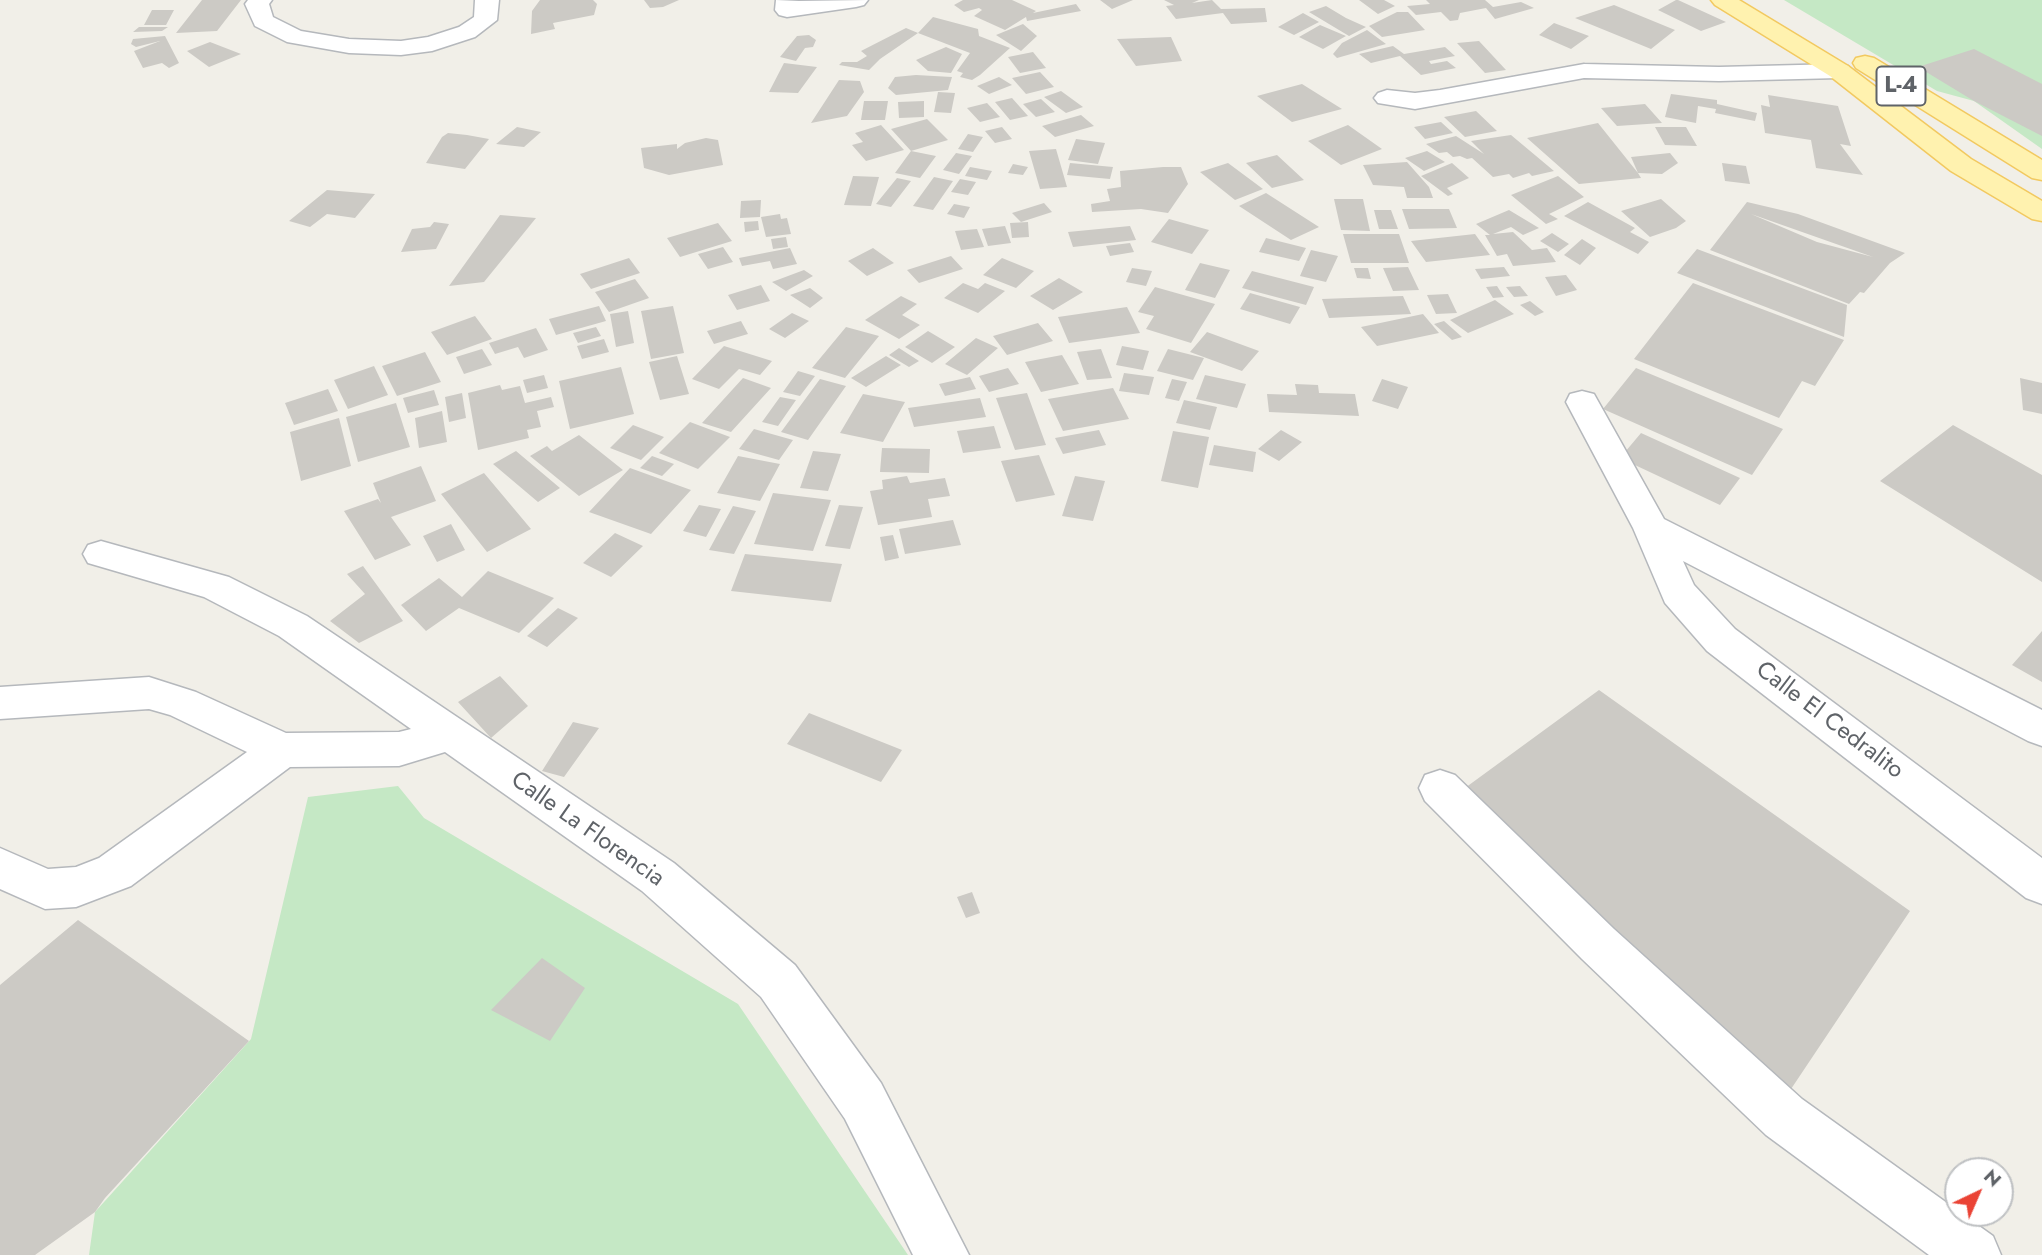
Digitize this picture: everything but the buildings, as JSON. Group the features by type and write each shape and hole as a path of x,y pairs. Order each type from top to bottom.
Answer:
{"main road":[{"name":"L-4","path":"1723,0 1839,71 1961,165 2042,213"},
{"name":"L-4","path":"1761,0 2042,172"}],"street":[{"path":"260,0 257,4 263,21 295,37 349,46 401,48 432,44 467,32 485,20 487,0"},
{"path":"788,0 787,10 856,0"},
{"path":"1387,98 1415,101 1440,98 1527,82 1553,74 1584,71 1705,74 1839,71"},
{"name":"Calle El Cedralito","path":"1582,402 1651,528 1678,593 1721,640 2042,884"},
{"path":"1651,528 2042,729"},
{"name":"Calle La Florencia","path":"101,554 216,587 293,626 658,877 778,981 863,1101 942,1255"},
{"path":"0,703 149,693 182,703 282,750 399,749 450,734"},
{"path":"0,868 45,888 76,887 115,872 282,750"},
{"path":"1440,788 1598,944 1784,1117 1974,1255"}],"green space":[{"path":"1784,0 2042,0 2042,149 1974,101 1937,91"},
{"path":"398,786 424,818 738,1004 908,1255 89,1255 95,1212 251,1039 308,797"}]}
